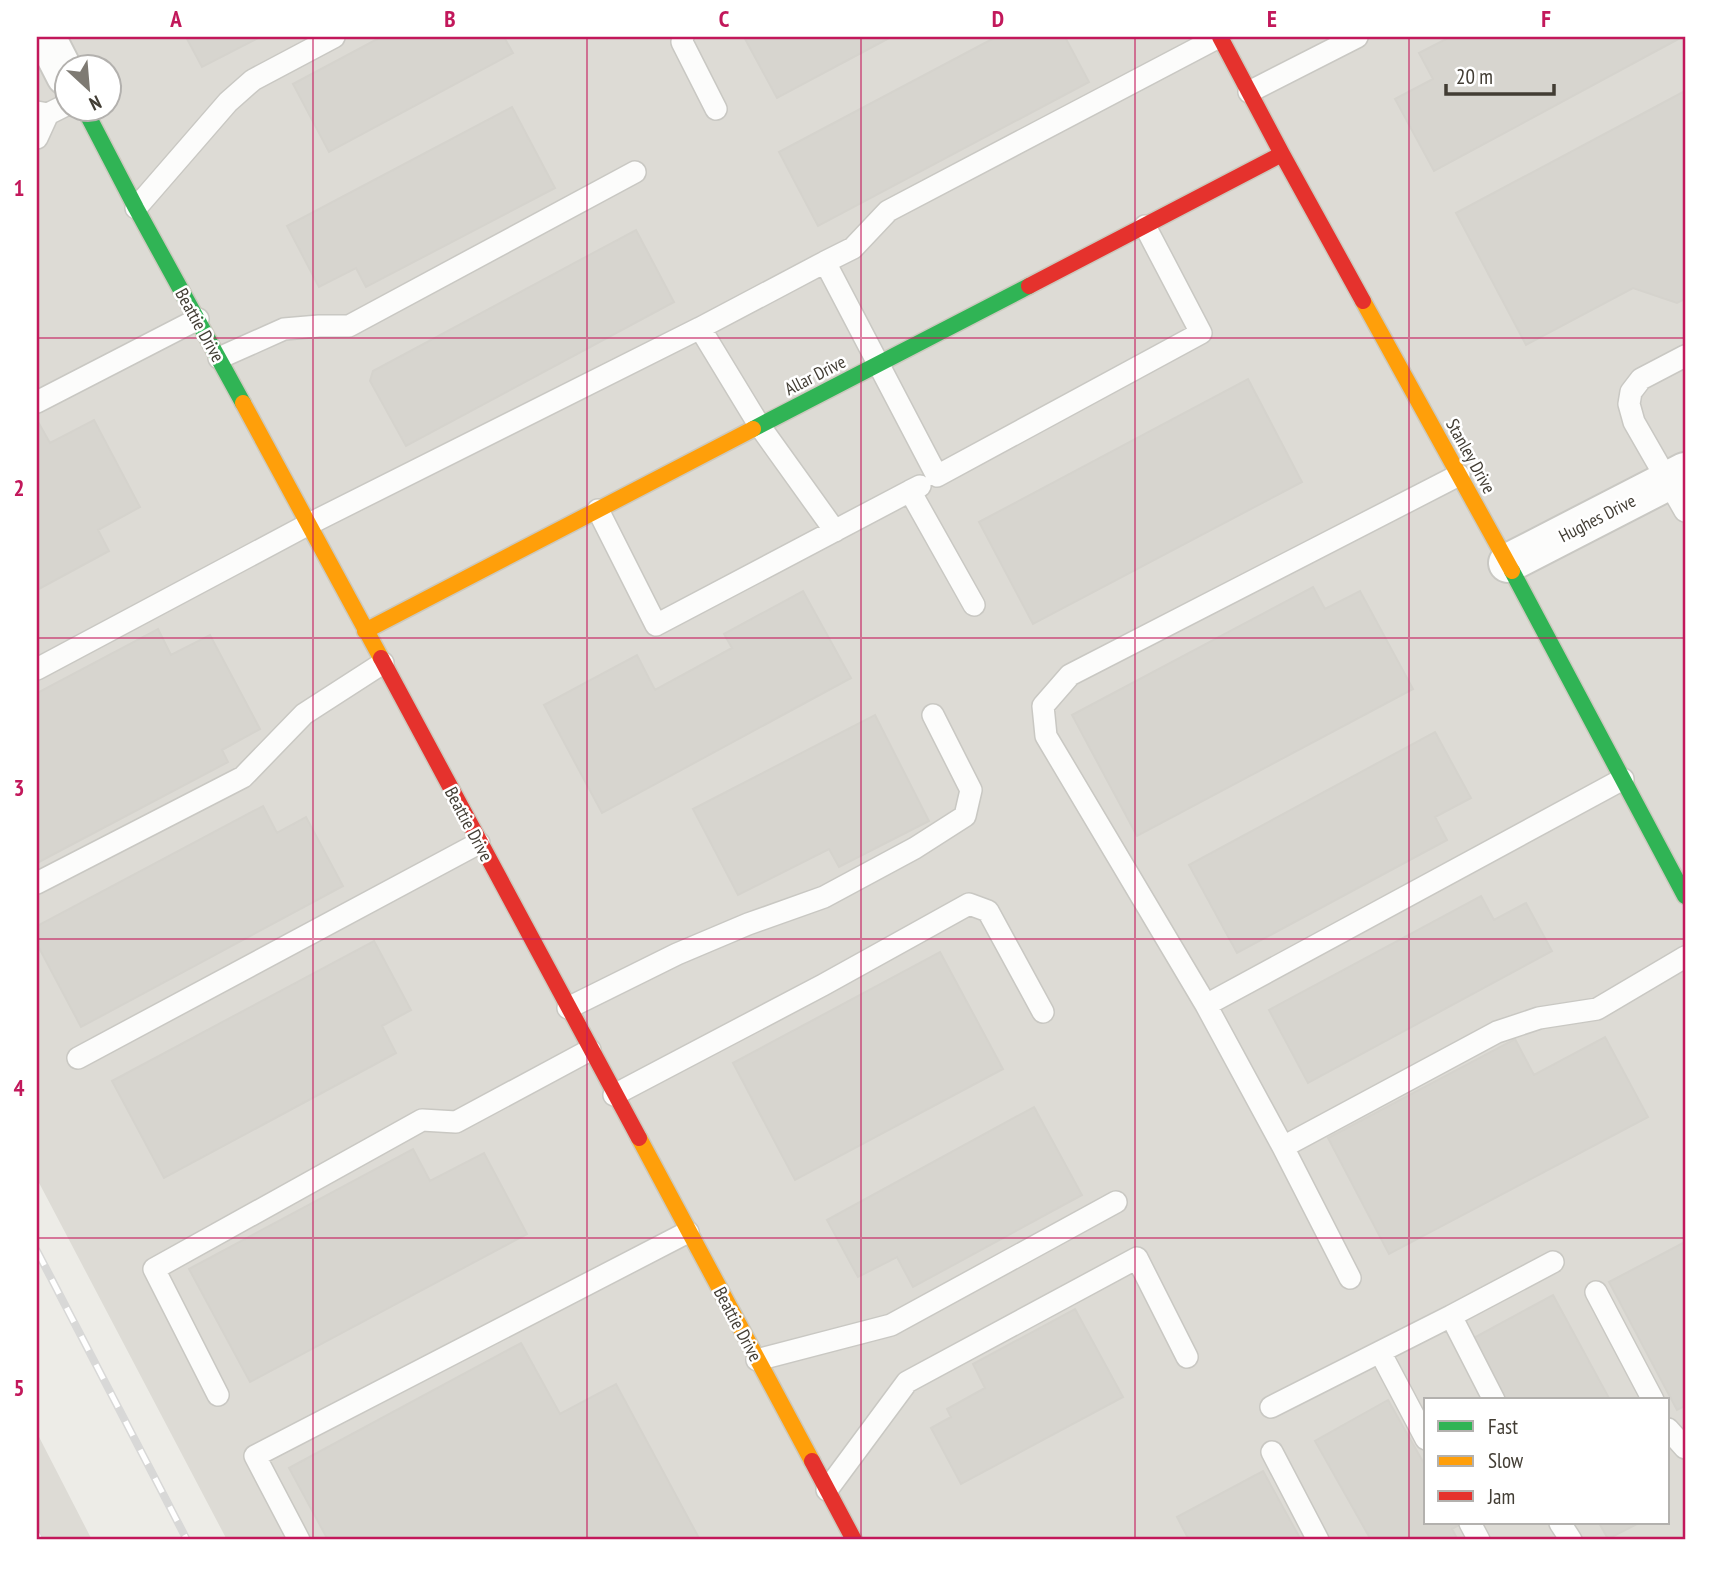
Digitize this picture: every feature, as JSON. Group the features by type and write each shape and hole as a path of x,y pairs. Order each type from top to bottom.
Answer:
{"street":[{"name":"Stanley Drive","path":"1219,37 1508,563 1685,896"},
{"name":"Beattie Drive","path":"91,122 854,1540"},
{"name":"Allar Drive","path":"365,631 1282,154"},
{"name":"Hughes Drive","path":"1508,563 1680,488"}],"lane":[{"path":"136,208 228,102 254,80 334,37"},
{"path":"682,37 682,42 716,109"},
{"path":"37,669 309,524 700,328 853,248 888,211 1219,37"},
{"path":"1249,92 1357,37"},
{"path":"37,138 50,111"},
{"path":"219,358 284,329 349,326 635,172"},
{"path":"598,510 656,625 1201,333 1146,226"},
{"path":"825,262 937,476"},
{"path":"37,402 198,319"},
{"path":"700,328 760,425 835,531"},
{"path":"1680,488 1634,422 1629,404 1631,392 1641,379 1685,356"},
{"path":"1350,1278 1206,1005 1046,736 1042,706 1070,675 1459,475"},
{"path":"910,491 974,605"},
{"path":"37,883 243,777 304,714 383,663"},
{"path":"568,1008 677,954 824,897 915,848 965,816 971,790 933,715"},
{"path":"1206,1005 1623,779"},
{"path":"78,1058 479,843"},
{"path":"614,1095 823,985 969,904 988,911 1043,1012"},
{"path":"1283,1147 1497,1032 1539,1018 1597,1009 1685,957"},
{"path":"218,1395 154,1269 422,1120 456,1122 590,1049"},
{"path":"757,1360 891,1325 1116,1202"},
{"path":"299,1540 255,1456 688,1232"},
{"path":"827,1490 907,1382 1137,1258 1187,1357"},
{"path":"1271,1406 1553,1262"},
{"path":"1597,1292 1652,1398"},
{"path":"1451,1316 1493,1398"},
{"path":"1380,1352 1424,1436"},
{"path":"1670,1431 1685,1448"},
{"path":"1272,1452 1318,1540"},
{"path":"1471,1524 1479,1540"},
{"path":"1561,1524 1571,1540"}],"shaded area":[{"path":"37,37 1685,37 1685,1540 227,1540 37,1179"},
{"path":"37,1433 92,1540 37,1540"}],"building":[{"path":"186,37 260,37 202,67"},
{"path":"381,37 504,37 513,53 329,152 293,84"},
{"path":"744,37 891,37 777,98"},
{"path":"996,37 1065,37 1089,82 818,226 779,152"},
{"path":"1450,37 1682,37 1434,171 1395,99 1433,79 1419,53"},
{"path":"1685,91 1685,299 1677,303 1633,288 1526,345 1456,213"},
{"path":"512,107 555,188 366,287 356,268 319,287 287,226"},
{"path":"636,230 674,302 406,446 370,381 373,371"},
{"path":"1248,379 1302,482 1033,624 979,522"},
{"path":"37,420 50,443 94,420 140,507 98,530 109,551 37,590"},
{"path":"1313,587 1325,609 1360,591 1413,689 1137,836 1072,715"},
{"path":"803,591 851,678 602,813 544,705 637,655 655,690 732,648 724,634"},
{"path":"158,629 171,655 210,635 260,729 222,750 228,762 37,863 37,693"},
{"path":"875,715 929,821 839,867 829,849 738,895 693,809"},
{"path":"1435,732 1471,798 1435,817 1447,840 1237,953 1189,865"},
{"path":"263,806 277,833 306,817 343,886 81,1027 37,944 37,926"},
{"path":"1481,896 1494,920 1526,903 1552,951 1308,1083 1269,1010"},
{"path":"374,941 411,1010 382,1026 396,1053 164,1178 112,1081"},
{"path":"940,952 1003,1069 795,1180 733,1063"},
{"path":"1605,1037 1648,1117 1389,1254 1328,1138 1515,1039 1534,1075"},
{"path":"1034,1107 1082,1195 913,1287 897,1257 858,1277 827,1220"},
{"path":"413,1149 430,1181 484,1153 527,1234 250,1382 189,1269"},
{"path":"1685,1242 1685,1406 1677,1410 1609,1282"},
{"path":"1553,1295 1609,1398 1504,1398 1472,1339"},
{"path":"1075,1309 1123,1397 961,1484 931,1428 951,1417 947,1409 985,1388 973,1364"},
{"path":"521,1343 560,1414 616,1384 700,1540 328,1540 289,1468"},
{"path":"1388,1400 1424,1463 1424,1524 1458,1524 1452,1529 1458,1540 1371,1540 1315,1441"},
{"path":"1263,1471 1301,1540 1189,1540 1177,1517"},
{"path":"1600,1524 1637,1524 1608,1539"}],"railway":[{"path":"37,1251 187,1540"},
{"path":"37,1534 40,1540"}],"traffic: fast":[{"path":"91,122 243,403"},
{"path":"753,429 1029,286"},
{"path":"1512,571 1685,896"}],"traffic: slow":[{"path":"1363,301 1512,571"},
{"path":"243,403 381,658"},
{"path":"365,631 753,429"},
{"path":"639,1138 812,1461"}],"traffic: jam":[{"path":"1220,37 1363,301"},
{"path":"1029,286 1282,154"},
{"path":"381,658 639,1138"},
{"path":"812,1461 854,1540"}]}
